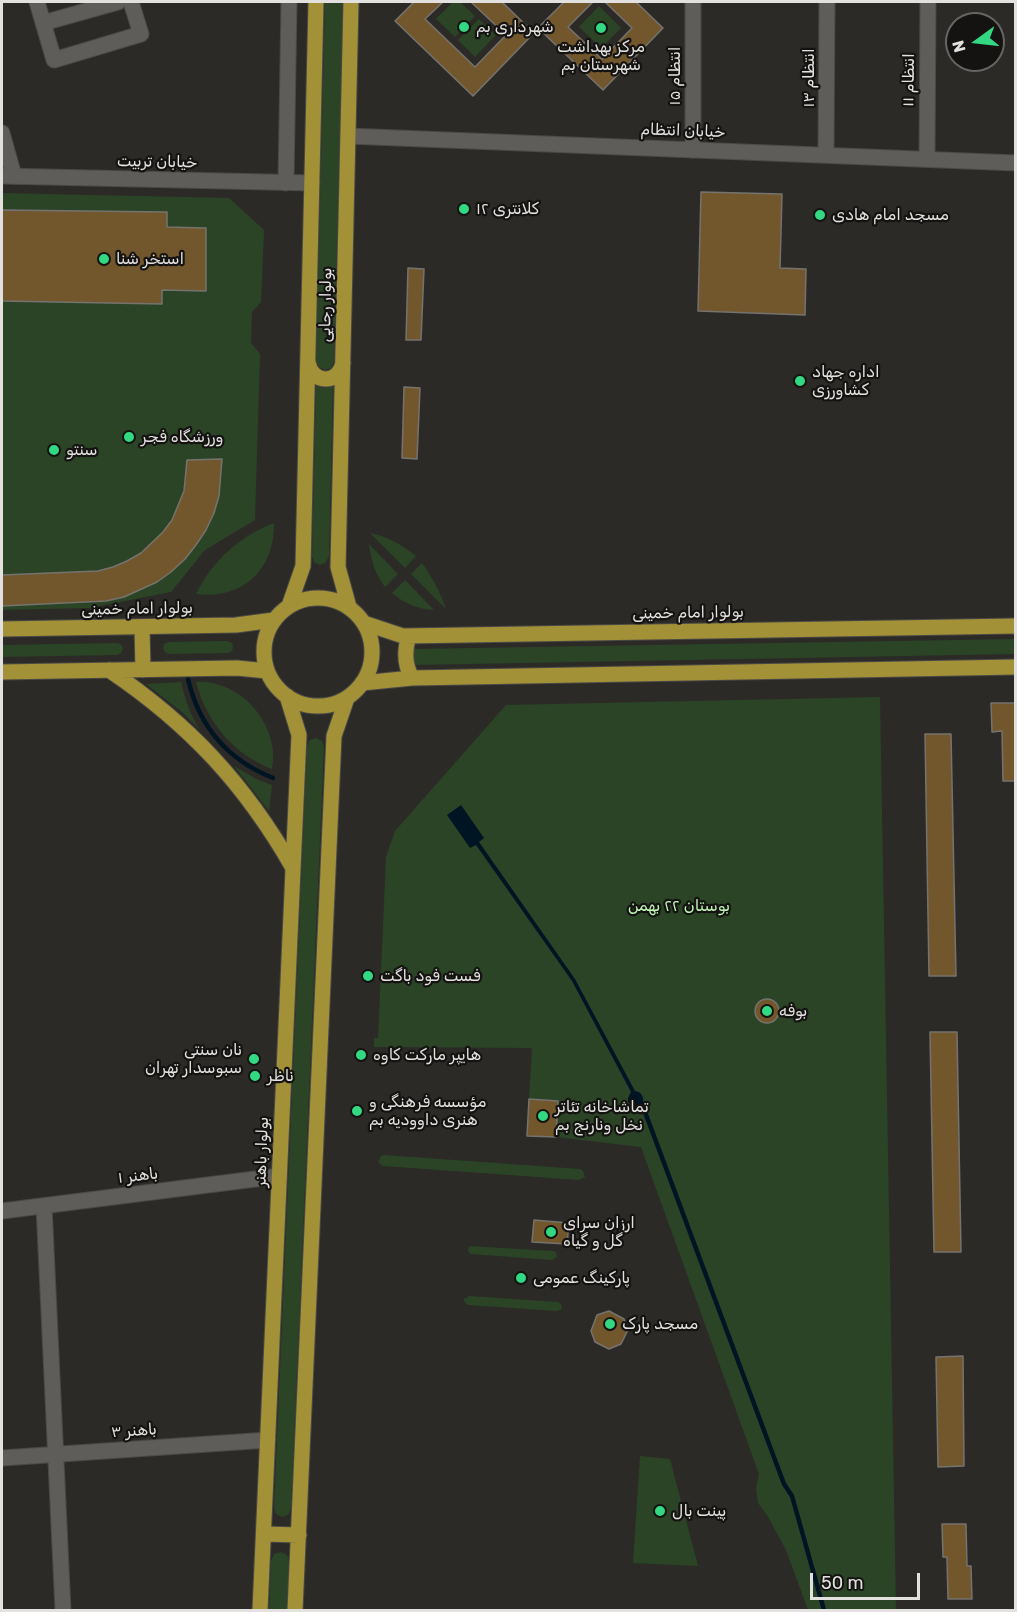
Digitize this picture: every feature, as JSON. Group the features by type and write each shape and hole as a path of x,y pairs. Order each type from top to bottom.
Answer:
{"main road":[{"name":"بولوار رجایی","path":"289,606 303,566 316,2"},
{"name":"بولوار رجایی","path":"349,607 338,567 351,2"},
{"path":"308,362 312,374 325,379 337,374 343,363"},
{"path":"319,597 340,602 349,607 364,623 372,643 368,674 347,698 327,706 296,702 278,689 267,671 263,650 268,629 289,606 309,598 319,597"},
{"name":"بولوار امام خمینی","path":"2,629 236,625 274,620"},
{"name":"بولوار امام خمینی","path":"364,623 403,636 1016,626"},
{"path":"142,627 143,670"},
{"path":"409,636 405,658 412,678"},
{"path":"2,672 237,668 267,671"},
{"path":"362,683 412,678 1016,668"},
{"path":"109,670 158,706 224,768 261,816 293,868"},
{"name":"بولوار باهنر","path":"260,1611 299,735 287,696"},
{"path":"295,1611 334,736 347,698"},
{"path":"264,1534 299,1535"}],"street":[{"path":"37,2 54,60 141,34 131,2"},
{"path":"43,23 118,2"},
{"path":"286,183 289,2"},
{"name":"انتظام ۱۵","path":"693,2 693,150"},
{"name":"انتظام ۱۳","path":"826,155 827,2"},
{"name":"انتظام ۱۱","path":"927,159 928,2"},
{"path":"2,132 8,176"},
{"name":"خیابان انتظام","path":"348,136 1016,163"},
{"name":"خیابان تربیت","path":"8,176 312,183"},
{"name":"باهنر ۱","path":"2,1211 279,1176"},
{"path":"44,1206 63,1611"},
{"name":"باهنر ۳","path":"2,1458 268,1440"}],"green space":[{"path":"325,2 343,2 334,361 331,368 325,370 319,367 316,361"},
{"path":"453,2 460,2 475,16 455,37 436,19"},
{"path":"599,6 621,28 601,48 579,27"},
{"path":"479,19 496,35 475,57 458,40"},
{"name":"ورزشگاه فجر","path":"2,193 229,198 264,230 261,302 252,312 251,343 260,354 255,520 205,550 171,592 89,608 2,610"},
{"path":"316,386 324,388 333,386 329,556 326,562 320,565 314,562 312,556"},
{"path":"274,523 269,555 253,578 241,587 228,592 213,595 196,594 210,571 228,551 249,535"},
{"path":"370,533 394,541 416,556 405,568"},
{"path":"369,544 398,574 385,587 374,567"},
{"path":"422,563 436,585 446,609 411,574"},
{"path":"405,580 434,610 412,605 392,593"},
{"path":"1016,639 1015,654 413,665 413,649"},
{"path":"227,641 232,643 233,647 228,653 169,654 163,648 164,644 169,642"},
{"path":"121,644 123,649 117,655 2,657 2,645"},
{"path":"181,682 188,707 200,730 182,712 146,684"},
{"path":"196,682 213,683 228,688 254,708 264,722 270,737 273,753 272,769 246,755 224,735 207,710"},
{"name":"بوستان ۲۲ بهمن","path":"880,697 896,1610 808,1610 786,1550 758,1503 756,1488 759,1474 641,1147 556,1137 558,1101 529,1099 532,1048 374,1047 374,1038 378,1038 386,857 395,831 506,705"},
{"path":"316,738 322,741 324,747 291,1509 288,1515 282,1517 276,1514 274,1508 307,746 310,740"},
{"path":"234,766 272,785 269,811"},
{"path":"384,1155 580,1169 585,1177 579,1180 383,1166 378,1162"},
{"path":"469,1246 553,1251 556,1252 557,1257 552,1260 471,1254 468,1251"},
{"path":"469,1296 558,1302 562,1309 557,1311 468,1305 464,1299"},
{"name":"پینت بال","path":"640,1456 670,1459 698,1566 633,1563"},
{"path":"281,1552 287,1555 289,1561 287,1610 269,1610 271,1561 274,1554"}],"water":[{"path":"461,805 484,838 479,842 575,979 635,1091 642,1096 643,1102 639,1107 628,1102 631,1092 572,981 476,845 470,848 447,815"}],"building":[{"path":"414,2 443,2 425,19 475,67 506,35 471,2 502,2 534,33 473,96 395,21"},
{"path":"564,2 593,2 568,27 602,59 632,28 605,2 636,2 663,28 603,90 538,28"},
{"path":"701,192 782,194 780,268 806,269 805,315 698,311"},
{"name":"استخر شنا","path":"2,210 167,212 167,227 206,228 206,291 162,290 162,304 2,301"},
{"path":"408,268 424,269 421,340 406,340"},
{"path":"404,387 420,388 417,459 402,458"},
{"path":"222,459 219,496 206,530 185,559 157,582 124,597 106,601 2,606 2,575 98,571 113,567 141,553 172,520 184,491 187,460"},
{"path":"991,703 1016,703 1016,781 1003,781 1002,731 992,732"},
{"path":"925,734 951,734 956,976 929,976"},
{"name":"بوفه","path":"767,999 772,1000 778,1006 778,1016 772,1022 767,1023 762,1022 756,1016 755,1011 756,1006 762,1000"},
{"path":"930,1032 957,1032 961,1252 934,1252"},
{"name":"تماشاخانه تئاتر نخل ونارنج بم","path":"529,1099 558,1101 556,1137 527,1136"},
{"name":"ارزان سرای گل و گیاه","path":"534,1220 569,1223 567,1244 532,1242"},
{"name":"مسجد پارک","path":"609,1311 624,1319 628,1330 621,1344 609,1349 595,1342 591,1331 597,1315"},
{"path":"963,1356 964,1466 938,1467 936,1357"},
{"path":"942,1524 966,1524 967,1566 971,1566 972,1599 948,1599 947,1557 943,1557"}],"waterway":[{"path":"188,679 200,712 218,739 242,762 273,778"},
{"path":"642,1104 784,1484 792,1496 824,1610"}],"place":[{"name":"شهرداری بم","path":"464,27"},
{"name":"مرکز بهداشت شهرستان بم","path":"601,28"},
{"name":"کلانتری ۱۲","path":"464,209"},
{"name":"مسجد امام هادی","path":"820,215"},
{"name":"استخر شنا","path":"104,259"},
{"name":"اداره جهاد کشاورزی","path":"800,381"},
{"name":"ورزشگاه فجر","path":"129,437"},
{"name":"سنتو","path":"54,450"},
{"name":"فست فود باگت","path":"368,976"},
{"name":"بوفه","path":"767,1011"},
{"name":"هایپر مارکت کاوه","path":"361,1055"},
{"name":"نان سنتی سبوسدار تهران","path":"254,1059"},
{"name":"ناظر","path":"255,1076"},
{"name":"مؤسسه فرهنگی و هنری داوودیه بم","path":"357,1111"},
{"name":"تماشاخانه تئاتر نخل ونارنج بم","path":"543,1116"},
{"name":"ارزان سرای گل و گیاه","path":"551,1232"},
{"name":"پارکینگ عمومی","path":"521,1278"},
{"name":"مسجد پارک","path":"610,1324"},
{"name":"پینت بال","path":"660,1511"}]}
